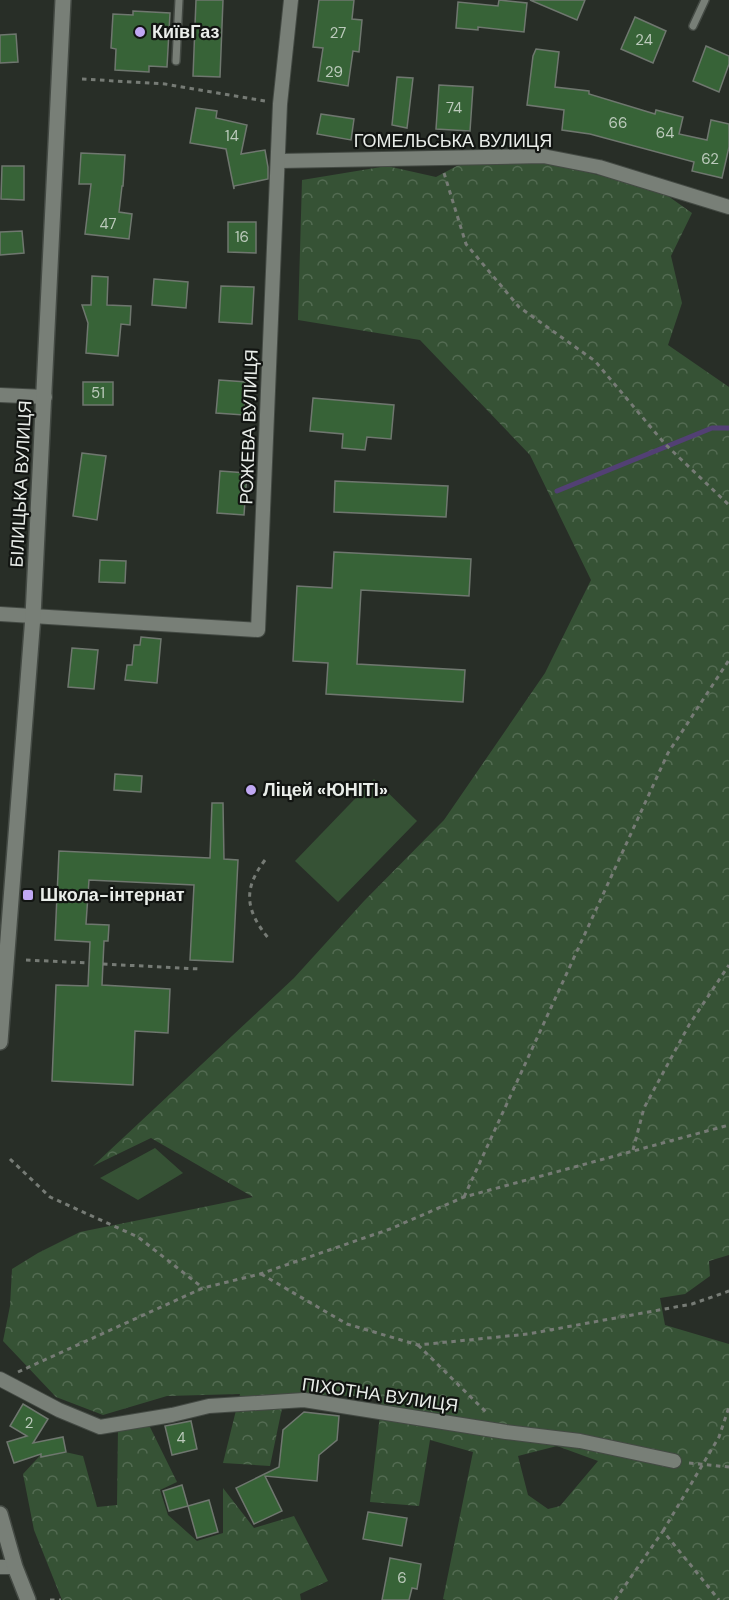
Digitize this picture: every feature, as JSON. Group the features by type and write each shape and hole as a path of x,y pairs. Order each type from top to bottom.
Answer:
{"main road":[{"name":"БІЛИЦЬКА ВУЛИЦЯ","path":"0,1042 33,616 63,0"},
{"path":"0,1514 8,1567 28,1600"}],"street":[{"name":"РОЖЕВА ВУЛИЦЯ","path":"33,616 258,630 280,104 291,0"},
{"name":"ГОМЕЛЬСЬКА ВУЛИЦЯ","path":"279,161 543,156 599,166 729,207"},
{"path":"0,395 45,397"},
{"path":"0,614 33,616"},
{"name":"ПІХОТНА ВУЛИЦЯ","path":"1,1379 59,1410 100,1427 172,1415 209,1406 304,1400 506,1432 580,1441 674,1461"}],"lane":[{"path":"176,61 179,0"},
{"path":"693,26 705,0"}],"path":[{"path":"82,79 165,84 280,104"},
{"path":"439,157 466,244 519,307 595,361 665,444 729,505"},
{"path":"464,1197 668,753 729,660"},
{"path":"265,860 255,873 251,886 250,903 255,922 269,939"},
{"path":"26,960 89,963"},
{"path":"103,964 200,969"},
{"path":"633,1150 644,1108 689,1025 729,965"},
{"path":"1,1379 202,1288 260,1274 390,1229 464,1197 729,1125"},
{"path":"10,1159 50,1197 138,1236 202,1288"},
{"path":"260,1274 347,1324 418,1345 528,1334 692,1304 729,1291"},
{"path":"418,1345 506,1432"},
{"path":"615,1600 663,1531 719,1437 729,1407"},
{"path":"674,1461 729,1467"},
{"path":"663,1531 719,1600"},
{"path":"50,1600 61,1600"}],"green space":[{"path":"468,160 543,161 661,191 692,213 671,256 682,303 668,345 729,387 729,1255 709,1261 710,1276 685,1294 660,1298 665,1325 729,1344 729,1600 443,1599 473,1452 430,1440 419,1506 370,1502 382,1397 285,1394 270,1466 223,1463 240,1394 167,1396 103,1415 56,1397 3,1341 10,1306 12,1269 38,1253 80,1232 253,1197 151,1138 93,1166 294,978 364,901 444,820 545,673 591,580 530,455 420,340 298,320 302,180 387,166 436,177","holes":["557,1446 598,1461 560,1506 548,1509 528,1495 518,1456"]},
{"path":"374,779 417,821 338,902 295,861"},
{"path":"155,1148 183,1173 138,1200 100,1178"},
{"path":"148,1423 177,1482 160,1490 168,1515 197,1541 223,1533 223,1488 254,1528 294,1516 328,1581 300,1594 301,1600 62,1600 34,1530 23,1474 47,1448 83,1456 97,1507 117,1505 118,1427"}],"building":[{"path":"196,0 223,0 220,77 193,76"},
{"path":"319,0 354,0 352,19 362,20 359,52 353,51 348,86 318,81 323,48 313,47"},
{"path":"499,0 527,3 524,32 478,27 478,30 456,28 458,2 498,6"},
{"path":"530,0 585,0 577,20"},
{"name":"КиївГаз","path":"133,11 170,13 167,67 149,66 149,72 115,70 116,49 111,48 113,14 133,15"},
{"path":"635,17 666,31 653,63 621,49"},
{"path":"16,34 18,62 0,63 0,35"},
{"path":"706,46 729,56 729,64 719,92 693,81"},
{"path":"536,49 559,52 555,87 589,91 589,94 655,114 656,110 683,117 679,134 707,140 711,120 729,124 729,147 722,178 692,171 694,162 590,134 562,130 564,110 527,105 533,56"},
{"path":"397,77 413,78 407,128 392,125"},
{"path":"439,85 473,87 470,131 436,129"},
{"path":"196,108 217,111 216,118 247,125 241,154 265,150 268,179 234,186 234,189 226,149 190,143"},
{"path":"321,114 354,119 351,140 317,134"},
{"path":"81,153 125,155 119,212 132,214 129,239 85,234 91,184 79,184"},
{"path":"2,166 24,166 24,200 1,199"},
{"path":"228,222 256,222 256,253 228,252"},
{"path":"22,231 24,253 0,255 0,232"},
{"path":"92,276 108,277 107,305 131,306 130,325 121,324 118,356 86,353 88,323 82,305 91,305"},
{"path":"154,279 188,282 186,308 152,305"},
{"path":"221,286 254,287 252,324 219,322"},
{"path":"219,380 247,382 244,415 216,413"},
{"path":"83,382 113,382 113,405 83,405"},
{"path":"313,398 394,405 391,439 367,437 365,450 342,448 343,434 310,431"},
{"path":"82,453 106,456 97,520 73,516"},
{"path":"220,471 247,473 244,515 217,513"},
{"path":"335,481 448,486 446,517 334,512"},
{"path":"334,552 471,559 469,596 361,590 357,664 465,670 463,702 326,694 328,663 293,661 297,586 332,588"},
{"path":"100,560 126,561 125,583 99,582"},
{"path":"141,637 161,639 157,683 125,680 127,665 132,665 134,645 140,645"},
{"path":"72,648 98,650 94,689 68,687"},
{"path":"115,774 142,776 141,792 114,790"},
{"path":"212,803 223,803 224,859 238,860 233,962 190,960 194,885 89,880 86,924 109,925 108,941 104,941 102,985 170,989 168,1033 135,1031 133,1085 52,1081 56,985 88,986 90,942 55,940 59,851 210,858"},
{"path":"23,1404 48,1419 33,1443 63,1437 66,1452 41,1457 41,1454 14,1463 7,1442 27,1436 10,1426"},
{"path":"304,1412 339,1416 337,1440 319,1455 317,1481 265,1476 282,1511 254,1524 236,1488 279,1467 283,1430"},
{"path":"191,1421 197,1449 172,1455 165,1426"},
{"path":"182,1485 188,1506 169,1511 163,1491"},
{"path":"209,1500 218,1532 197,1538 188,1506"},
{"path":"368,1512 407,1518 402,1546 363,1539"},
{"path":"390,1558 421,1564 417,1589 412,1588 409,1600 382,1600"}],"waterway":[{"path":"557,491 712,428 729,428"}],"place":[{"name":"КиївГаз","path":"140,32"},
{"name":"Ліцей «ЮНІТІ»","path":"251,790"},
{"name":"Школа-інтернат","path":"28,895"}]}
